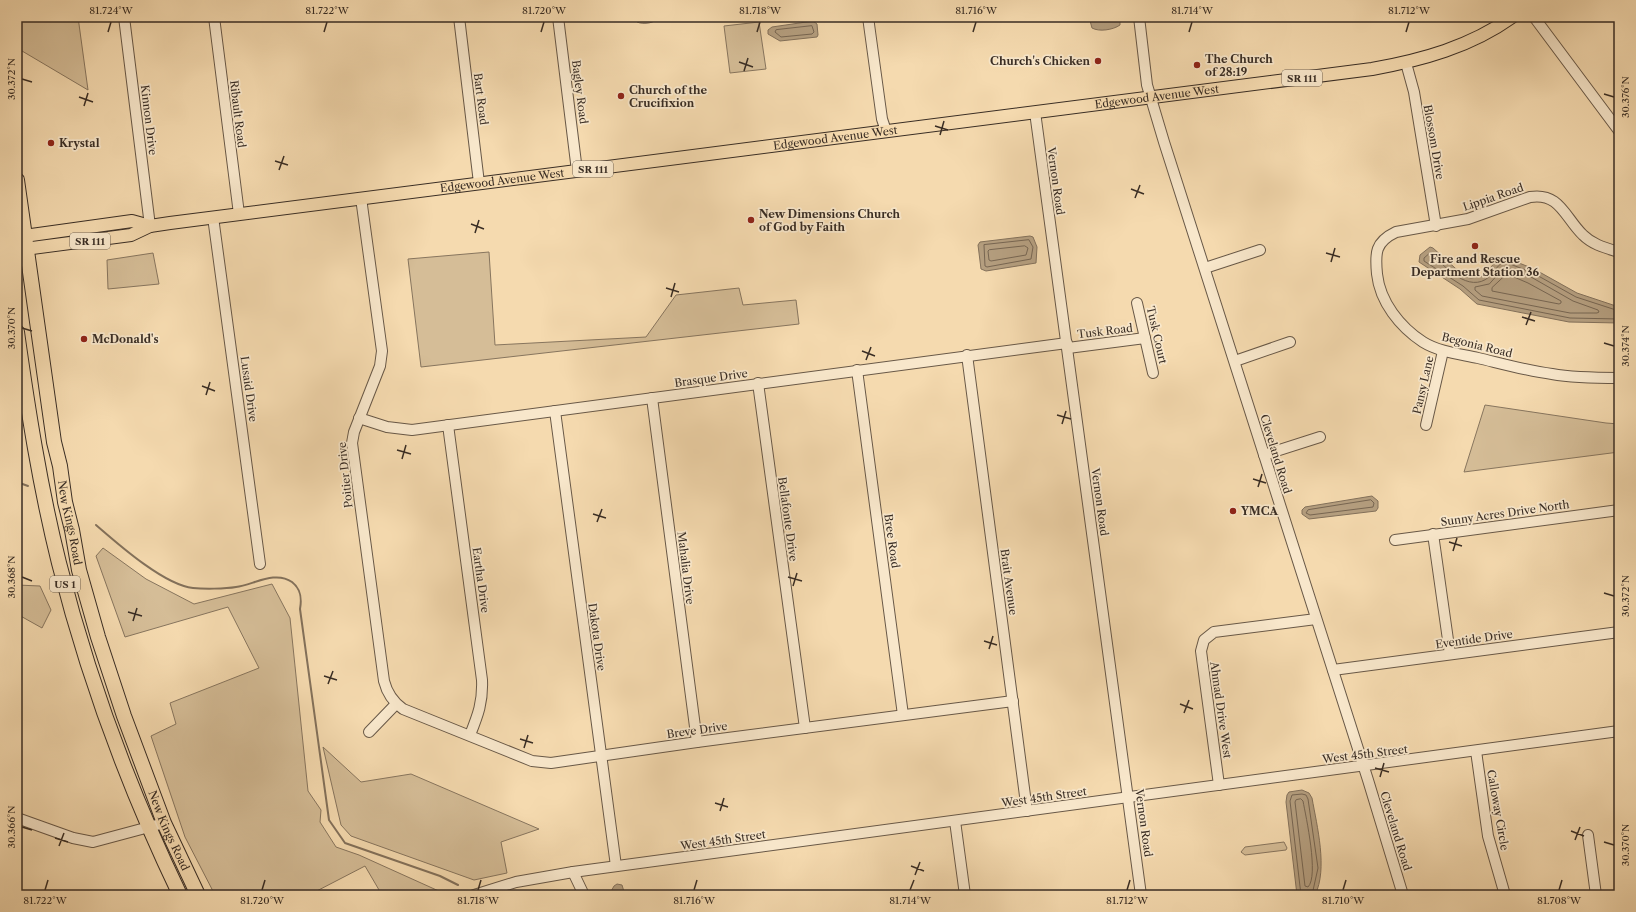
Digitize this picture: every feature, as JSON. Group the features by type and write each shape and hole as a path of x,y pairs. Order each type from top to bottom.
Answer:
{"highway":[{"name":"New Kings Road","path":"17,180 22,243 54,442 60,466 65,502 72,530 79,570 98,637 124,716 164,823 198,895"},
{"name":"New Kings Road","path":"17,332 38,466 60,564 81,641 116,746 148,827 180,895"}],"main road":[{"name":"Edgewood Avenue West","path":"22,243 131,235 150,226 213,217 1372,69 1406,63 1442,53 1478,38 1507,19"}],"street":[{"name":"Kinnon Drive","path":"124,17 150,226"},
{"name":"Ribault Road","path":"214,17 239,214"},
{"name":"Bart Road","path":"459,17 479,183"},
{"name":"Bagley Road","path":"558,17 577,171"},
{"path":"868,17 882,119 886,131"},
{"name":"Cleveland Road","path":"1139,17 1147,85 1150,97 1364,767 1403,895"},
{"path":"1534,17 1619,131"},
{"name":"Blossom Drive","path":"1406,63 1414,92 1436,226"},
{"name":"Vernon Road","path":"1036,112 1042,166 1141,895"},
{"name":"Lippia Road","path":"1381,242 1396,232 1436,226 1468,219 1530,197 1538,196 1547,197 1561,207 1581,234 1590,241 1619,252"},
{"name":"Poitier Drive","path":"361,198 382,351 380,366 359,418 352,443 384,681 387,692 396,704"},
{"name":"Lusaid Drive","path":"213,217 260,564"},
{"name":"Begonia Road","path":"1381,242 1377,249 1375,258 1378,278 1388,306 1402,326 1424,343 1442,351 1553,375 1619,378"},
{"path":"1205,268 1260,250"},
{"name":"Tusk Court","path":"1137,302 1153,373"},
{"name":"Tusk Road","path":"1067,345 1145,338"},
{"path":"1235,362 1290,342"},
{"name":"Brasque Drive","path":"359,418 386,427 412,430 967,355 1067,345"},
{"name":"Pansy Lane","path":"1426,425 1442,351"},
{"name":"Brait Avenue","path":"967,355 1028,811"},
{"name":"Bree Road","path":"857,370 903,715"},
{"name":"Bellafonte Drive","path":"758,383 805,728"},
{"name":"Mahalia Drive","path":"652,398 697,742"},
{"name":"Dakota Drive","path":"554,411 616,866"},
{"name":"Eartha Drive","path":"448,425 482,680 483,695 470,735"},
{"path":"1264,455 1320,437"},
{"name":"Sunny Acres Drive North","path":"1395,540 1619,510"},
{"path":"1433,534 1450,654"},
{"name":"Ahmad Drive West","path":"1219,785 1201,651 1204,640 1214,632 1316,618"},
{"name":"Eventide Drive","path":"1333,670 1619,632"},
{"path":"81,641 98,637"},
{"name":"Breve Drive","path":"396,704 403,709 532,761 551,763 697,742 1013,701"},
{"path":"369,732 396,704"},
{"name":"West 45th Street","path":"474,895 516,882 573,872 955,822 1219,785 1364,767 1619,731"},
{"name":"Calloway Circle","path":"1476,751 1488,836 1505,895"},
{"path":"17,818 84,842 103,840 164,823"},
{"path":"955,822 965,895"},
{"path":"1588,835 1596,895"},
{"path":"573,872 584,895"}],"shaded area":[{"path":"17,17 78,17 88,90 17,48"},
{"path":"636,17 660,17 652,22 643,23 637,22"},
{"path":"759,22 766,69 730,73 724,26"},
{"path":"489,252 495,345 646,337 676,295 739,288 743,305 796,300 799,324 421,367 408,259"},
{"path":"153,253 159,284 108,289 107,260"},
{"path":"1485,405 1619,424 1619,452 1464,472"},
{"path":"103,548 146,579 194,604 272,584 290,618 308,791 321,810 320,822 336,847 359,855 441,892 434,895 382,895 365,866 309,895 215,895 185,837 151,736 176,724 170,703 259,668 228,607 125,637 96,556"},
{"path":"17,585 40,586 51,610 42,628 17,614"},
{"path":"323,747 361,782 411,774 539,829 501,842 507,873 474,880 351,836 341,825"},
{"path":"1284,842 1287,848 1286,850 1245,855 1241,852 1245,847"}],"water":[{"path":"1089,17 1120,17 1120,25 1106,30 1098,30 1092,28"},
{"path":"813,21 817,24 817,37 780,41 768,34 768,30 772,27"},
{"path":"1030,236 1033,237 1037,247 1036,263 986,271 981,269 978,245 980,242"},
{"path":"1430,247 1465,277 1471,278 1483,276 1498,259 1504,257 1534,269 1577,293 1619,307 1619,323 1569,322 1477,304 1460,289 1419,262 1420,255"},
{"path":"1372,496 1378,501 1378,508 1376,511 1309,519 1302,514 1302,510 1305,507"},
{"path":"1302,790 1309,793 1312,798 1319,834 1321,873 1319,885 1315,895 1297,895 1286,802 1289,792"},
{"path":"617,884 622,885 625,895 609,895 614,886"}],"waterway":[{"path":"17,482 28,486"},
{"path":"96,525 155,572 181,585 193,588 214,589 243,586 264,579 278,577 292,582 299,591 301,597 300,609 329,820 345,843 440,876 458,885"}],"place":[{"name":"Church's Chicken","path":"1098,61"},
{"name":"The Church of 28:19","path":"1197,65"},
{"name":"Church of the Crucifixion","path":"621,96"},
{"name":"Krystal","path":"51,143"},
{"name":"New Dimensions Church of God by Faith","path":"751,220"},
{"name":"Fire and Rescue Department Station 36","path":"1475,246"},
{"name":"McDonald's","path":"84,339"},
{"name":"YMCA","path":"1233,511"}]}
